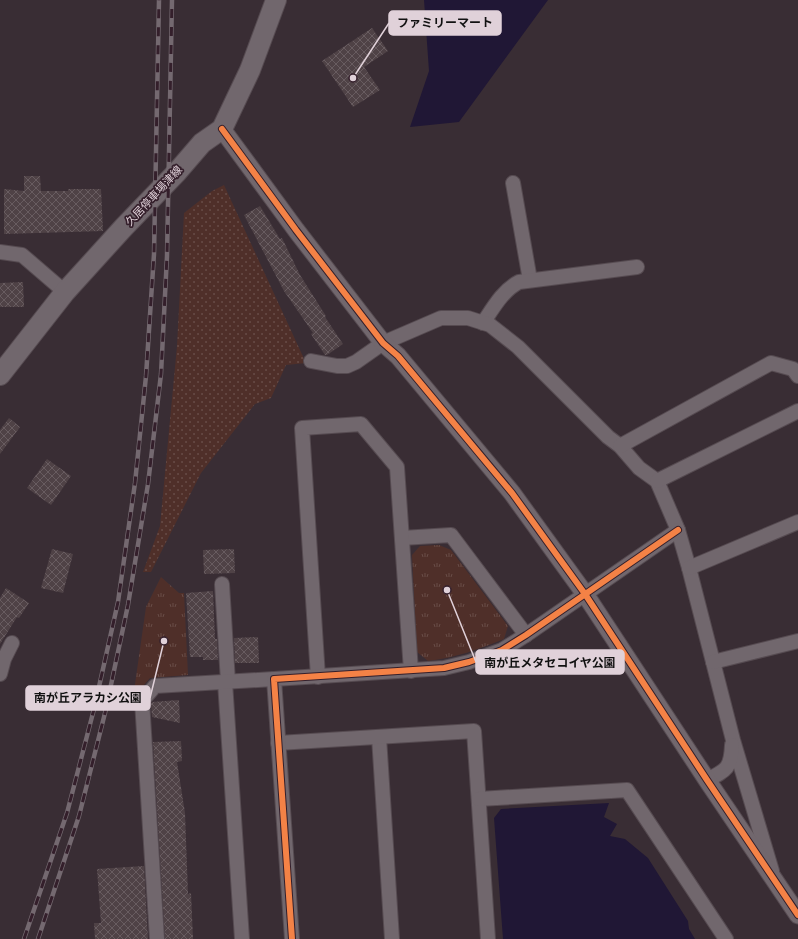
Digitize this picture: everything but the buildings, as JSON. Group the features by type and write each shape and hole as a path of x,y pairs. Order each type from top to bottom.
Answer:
{"main road":[{"name":"久居停車場津線","path":"0,375 65,292 124,227 177,172 202,143 222,128 250,70 276,0"}],"street":[{"path":"222,128 296,230 383,343 398,356 512,493 585,594 707,780 774,877 796,906"},
{"path":"513,183 530,280"},
{"path":"0,252 22,255 65,292"},
{"path":"483,323 511,286 519,282 637,267"},
{"path":"311,361 337,366 347,366 356,362 383,343 441,318 468,318 490,325 518,346 608,438 620,446 639,468 657,480 678,530 733,740 774,877"},
{"path":"620,446 771,363 793,369 798,376"},
{"path":"657,480 798,411"},
{"path":"318,677 302,428 361,424 396,466 411,671"},
{"path":"689,568 798,522"},
{"path":"157,939 142,701 155,686 411,671 444,668 469,662 502,650 526,636 678,530"},
{"path":"402,538 450,535 526,636"},
{"path":"222,584 226,682 242,939"},
{"path":"713,662 798,641"},
{"path":"0,674 4,659 12,643"},
{"path":"274,679 292,939"},
{"path":"278,743 474,730 488,939"},
{"path":"379,737 392,939"},
{"path":"707,780 722,773 729,766 733,740"},
{"path":"479,799 627,790 726,939"}],"green space":[{"path":"224,185 306,363 286,365 271,398 255,404 201,473 151,572 143,572 160,526 177,346 184,213 212,191"},
{"path":"439,545 451,550 508,626 504,639 476,650 438,660 428,661 417,652 412,555 420,546"},
{"path":"161,577 179,593 184,593 188,675 150,678 133,698 146,607"}],"shaded area":[{"path":"424,0 548,0 459,122 410,127 429,71"},
{"path":"609,803 604,817 617,824 610,836 625,839 648,858 688,921 689,929 695,939 503,939 494,818 501,809"}],"railway":[{"path":"24,939 67,813 94,709 118,602 135,483 146,376 154,254 159,0"},
{"path":"38,939 79,816 105,713 128,605 148,484 161,374 167,256 172,0"}],"cycle path":[{"path":"222,129 296,230 383,343 398,356 512,493 585,594 798,915"},
{"path":"292,939 274,679 444,668 469,662 502,650 678,530"}],"place":[{"name":"ファミリーマート","path":"353,78"},
{"name":"南が丘メタセコイヤ公園","path":"447,590"},
{"name":"南が丘アラカシ公園","path":"164,641"}]}
